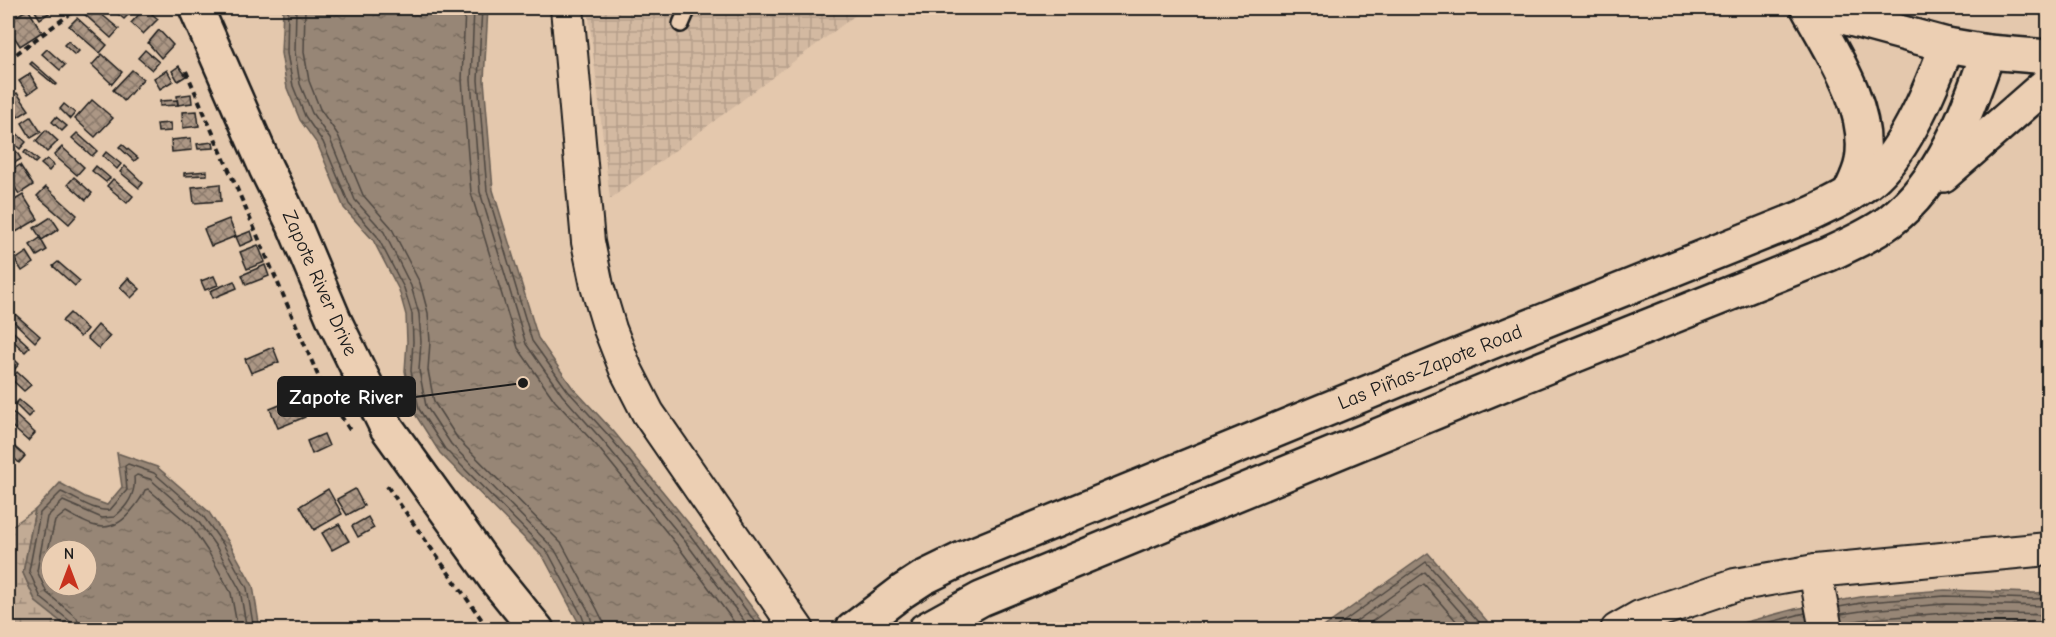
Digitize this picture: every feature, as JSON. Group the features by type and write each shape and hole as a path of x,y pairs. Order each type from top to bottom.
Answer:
{"main road":[{"name":"Zapote River Drive","path":"196,8 335,322 387,428 494,577 537,630"},
{"path":"1809,8 1947,45 1988,52 2049,57"},
{"path":"1809,8 1851,88 1860,117 1862,159 1859,175 1849,195"},
{"name":"Las Piñas-Zapote Road","path":"852,630 923,578 962,559 1480,346 1778,228 1849,195 1869,182 1882,169 1910,129 1933,83 1947,45"},
{"path":"1916,197 1949,150 1973,96 1988,52"},
{"path":"925,630 981,599 1508,382 1829,254 1871,233 1889,221 2049,83"}],"street":[{"path":"567,8 588,242 597,286 610,329 626,370 648,413 798,630"},
{"path":"1617,630 1640,617 1736,585 1816,580 2049,549"},
{"path":"1816,580 1826,630"}],"lane":[{"path":"681,24 688,8"}],"path":[{"path":"8,60 78,8"}],"shaded area":[{"path":"588,8 865,8 610,199"}],"green space":[{"path":"35,510 23,573 36,602 70,629 8,629 8,529"}],"water":[{"path":"283,8 488,8 484,80 493,190 538,338 572,387 614,432 695,531 768,629 582,629 544,558 440,453 413,411 405,371 406,315 399,290 373,240 344,208 318,145 300,120 287,88 281,53"},
{"path":"117,453 157,467 208,511 228,541 253,586 260,629 70,629 36,602 23,573 35,510 60,483 85,497 107,505 122,487"},
{"path":"1428,553 1494,629 1321,629"},
{"path":"1945,590 2048,592 2048,629 1716,630 1795,609 1866,596"}],"building":[{"path":"33,8 57,8 40,19"},
{"path":"88,8 94,8 119,29 111,38 83,13"},
{"path":"111,8 123,8 130,13 124,19"},
{"path":"145,8 158,19 143,34 131,23"},
{"path":"28,9 42,32 20,46 8,27 8,21"},
{"path":"77,18 107,45 100,53 69,26"},
{"path":"159,30 173,45 161,58 148,43"},
{"path":"68,41 79,51 75,55 64,45"},
{"path":"47,49 65,65 60,70 42,54"},
{"path":"145,50 159,62 152,70 138,58"},
{"path":"102,54 122,72 112,84 92,65"},
{"path":"32,62 57,84 55,85 30,64"},
{"path":"179,66 186,76 178,81 172,71"},
{"path":"132,70 143,79 124,101 113,90"},
{"path":"167,70 173,81 160,89 154,78"},
{"path":"30,74 38,87 28,94 19,81"},
{"path":"17,93 29,110 18,117 8,101"},
{"path":"191,94 192,103 178,105 177,96"},
{"path":"92,100 113,118 95,137 75,119"},
{"path":"177,100 178,105 160,106 160,101"},
{"path":"64,104 75,113 70,119 60,109"},
{"path":"197,111 199,126 183,128 182,112"},
{"path":"31,117 41,132 31,138 22,123"},
{"path":"56,117 67,126 62,131 52,122"},
{"path":"170,123 171,131 158,132 157,124"},
{"path":"13,130 26,142 20,149 8,138"},
{"path":"46,130 58,141 47,152 36,141"},
{"path":"77,133 97,151 92,156 72,138"},
{"path":"8,138 21,159 8,167"},
{"path":"191,138 192,150 172,152 171,140"},
{"path":"213,142 214,148 198,149 197,144"},
{"path":"122,144 138,158 134,161 119,147"},
{"path":"62,147 84,167 77,175 54,155"},
{"path":"26,150 38,160 35,163 24,153"},
{"path":"106,152 121,164 117,169 103,156"},
{"path":"47,159 54,165 49,171 41,164"},
{"path":"20,165 33,185 19,194 8,177 8,173"},
{"path":"96,166 110,178 106,182 92,171"},
{"path":"125,166 143,183 139,188 120,172"},
{"path":"207,171 207,175 184,176 184,173"},
{"path":"74,177 92,193 86,200 68,184"},
{"path":"113,179 133,196 127,203 107,186"},
{"path":"220,184 221,201 194,203 192,187"},
{"path":"46,187 77,215 69,224 37,196"},
{"path":"23,195 38,219 16,232 8,219 8,204"},
{"path":"51,217 59,229 42,240 34,228"},
{"path":"229,219 236,236 211,246 204,229"},
{"path":"251,231 254,240 240,246 236,237"},
{"path":"40,238 47,250 37,256 30,245"},
{"path":"258,245 265,262 247,269 240,252"},
{"path":"27,252 34,263 22,271 15,260"},
{"path":"58,262 80,281 75,286 53,266"},
{"path":"265,265 269,276 246,285 242,275"},
{"path":"214,276 218,285 205,290 201,281"},
{"path":"128,278 140,289 131,298 120,287"},
{"path":"234,281 237,288 213,298 210,291"},
{"path":"70,313 87,329 80,337 62,321"},
{"path":"15,314 40,336 35,342 11,319"},
{"path":"98,325 110,336 99,349 87,338"},
{"path":"8,327 30,347 25,352 8,336"},
{"path":"273,347 279,362 251,373 245,359"},
{"path":"8,353 19,364 8,377"},
{"path":"17,372 31,385 24,391 11,379"},
{"path":"297,398 305,417 278,428 270,409"},
{"path":"19,400 33,412 28,417 15,404"},
{"path":"12,412 35,433 28,441 8,423 8,417"},
{"path":"324,434 329,446 312,454 307,441"},
{"path":"8,441 25,456 19,463 8,452"},
{"path":"328,489 342,514 314,530 300,506"},
{"path":"355,489 364,506 347,515 337,499"},
{"path":"368,517 374,528 358,537 352,526"},
{"path":"339,524 349,541 332,550 322,533"}],"place":[{"name":"Zapote River","path":"523,383"}]}
